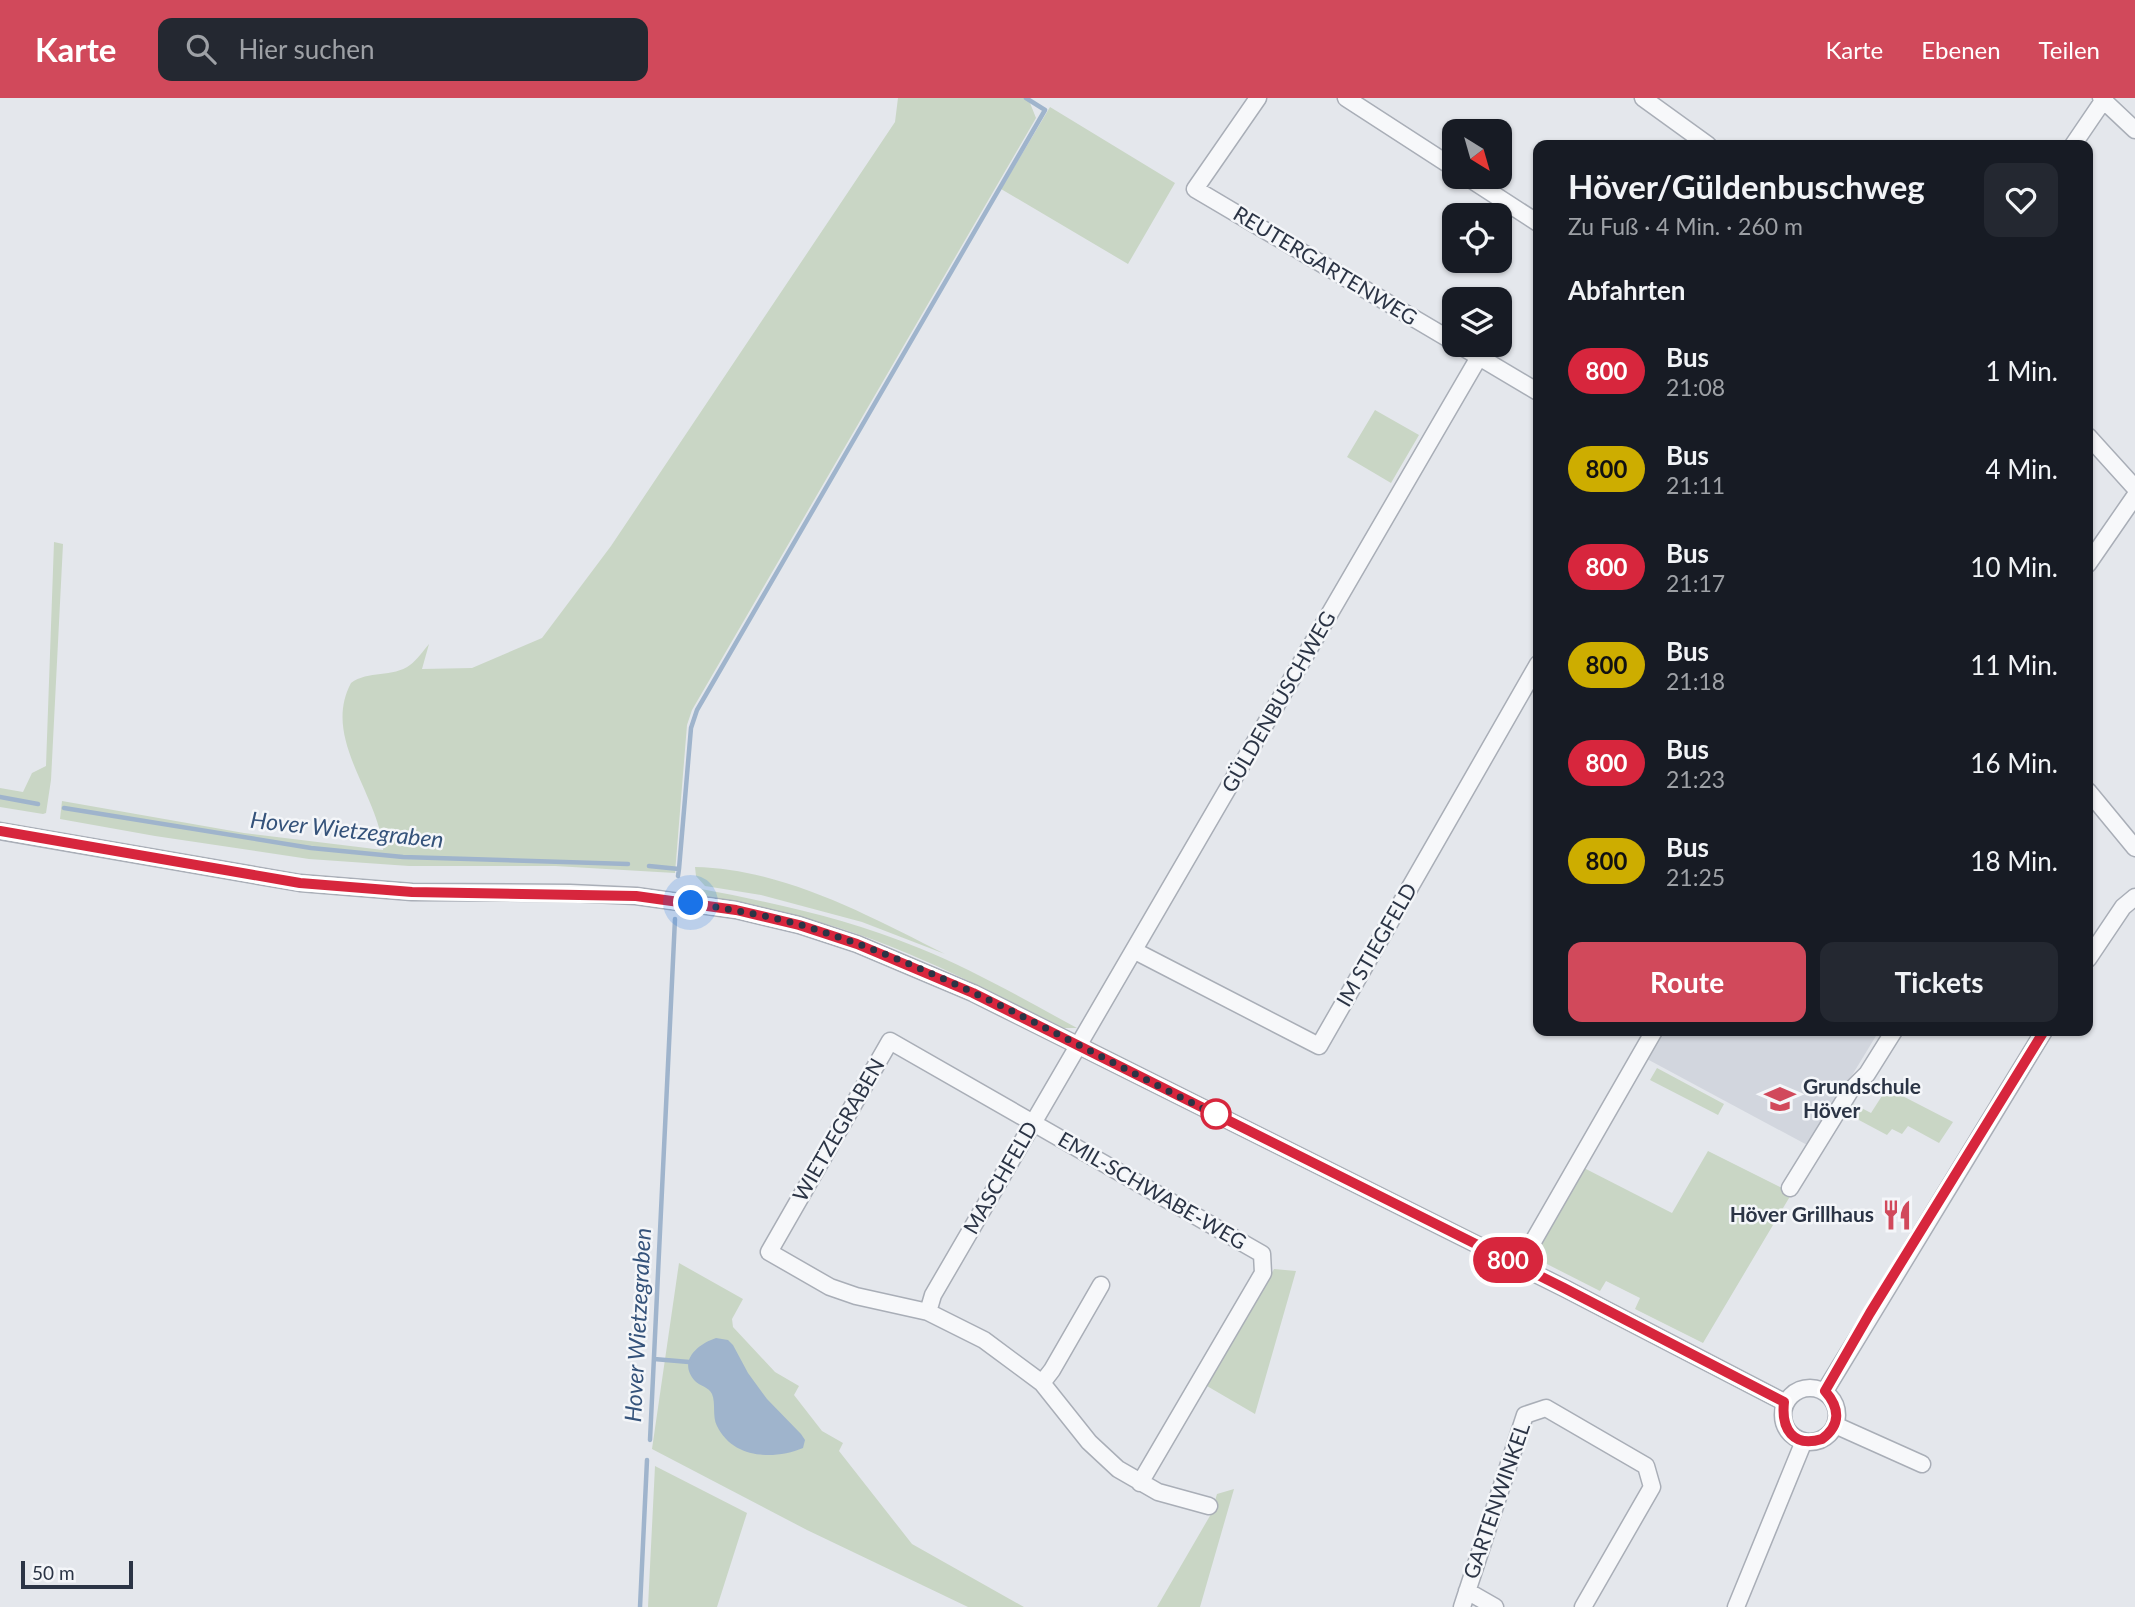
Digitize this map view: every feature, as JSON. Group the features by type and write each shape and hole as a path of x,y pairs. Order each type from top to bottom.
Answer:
{"street":[{"name":"REUTERGARTENWEG","path":"1258,98 1195,189 1442,335"},
{"path":"1346,98 1442,160"},
{"path":"1643,98 1701,140"},
{"path":"2076,140 2103,99 2135,130"},
{"path":"1486,189 1533,220"},
{"name":"REUTERGARTENWEG","path":"1479,357 1533,389"},
{"name":"GÜLDENBUSCHWEG","path":"1079,1047 1479,357"},
{"path":"2093,442 2135,488"},
{"path":"2093,557 2135,496"},
{"name":"IM STIEGFELD","path":"1136,951 1319,1046 1533,673"},
{"path":"2093,797 2135,848"},
{"path":"0,831 300,883 412,892 636,896 736,910 799,925 905,962 973,993 1519,1266 1784,1402"},
{"path":"2094,935 2135,897"},
{"path":"1519,1266 1651,1036"},
{"path":"1790,1188 1850,1091 1867,1074 1891,1036"},
{"path":"1825,1391 2041,1036"},
{"name":"WIETZEGRABEN","path":"928,1311 856,1296 830,1287 769,1252 890,1041 1032,1123"},
{"name":"MASCHFELD","path":"928,1311 933,1295 1079,1047"},
{"name":"EMIL-SCHWABE-WEG","path":"1032,1123 1262,1254 1263,1273 1140,1483"},
{"path":"1042,1384 1101,1284"},
{"path":"928,1311 984,1340 1042,1384 1089,1442 1118,1469 1158,1492 1209,1506"},
{"path":"1805,1388 1825,1391 1836,1408 1835,1425 1822,1439 1804,1441 1795,1437 1787,1430 1783,1421 1784,1402 1805,1388"},
{"name":"GARTENWINKEL","path":"1467,1591 1525,1415 1546,1408 1646,1466 1652,1488 1583,1607"},
{"path":"1835,1425 1922,1464"},
{"path":"1736,1607 1804,1441"},
{"path":"1462,1607 1467,1591 1495,1607"}],"shaded area":[{"name":"Grundschule Höver","path":"1660,1036 1876,1036 1809,1146 1647,1059"}],"green space":[{"path":"898,98 1028,98 1036,118 692,710 687,725 675,873 555,866 409,866 309,859 60,819 62,801 244,833 383,850 380,829 347,746 343,725 344,704 351,683 365,677 403,669 415,661 429,644 422,669 472,668 542,638 611,546 895,122"},
{"path":"1050,107 1175,183 1128,264 1001,189"},
{"path":"1375,410 1419,435 1391,483 1347,457"},
{"path":"54,542 63,544 51,780 46,813 43,814 0,807 0,788 23,792 32,773 46,766"},
{"path":"695,867 761,876 793,885 855,910 945,954 862,922 761,895 705,886 696,876"},
{"path":"701,889 811,913 893,938 960,966 1077,1028 1064,1028 948,971 884,944 808,919 703,896"},
{"path":"1657,1068 1724,1104 1718,1115 1650,1080"},
{"path":"1887,1088 1953,1122 1939,1143 1908,1126 1902,1134 1892,1129 1887,1135 1842,1111 1848,1101 1871,1113"},
{"path":"1708,1151 1792,1193 1703,1343 1635,1309 1640,1298 1606,1281 1600,1291 1541,1261 1537,1250 1584,1168 1672,1213"},
{"path":"679,1263 743,1299 732,1319 733,1327 775,1372 799,1386 794,1395 822,1431 843,1443 839,1451 912,1544 1024,1607 968,1607 807,1530 652,1449"},
{"path":"1274,1269 1296,1271 1255,1414 1207,1386"},
{"path":"655,1466 747,1513 717,1607 648,1607"},
{"path":"1234,1489 1200,1607 1157,1607 1211,1514 1217,1494"}],"water":[{"path":"716,1338 728,1340 733,1345 748,1373 767,1399 801,1434 805,1440 803,1448 780,1454 755,1454 733,1445 724,1437 717,1426 712,1394 695,1381 688,1367 692,1354 703,1344"}],"waterway":[{"path":"679,869 691,728 697,710 1045,110 1026,98"},
{"name":"Hover Wietzegraben","path":"0,797 38,804"},
{"name":"Hover Wietzegraben","path":"64,808 311,848 403,857 628,864"},
{"name":"Hover Wietzegraben","path":"649,866 679,869 678,876"},
{"name":"Hover Wietzegraben","path":"650,1440 675,919"},
{"path":"654,1359 689,1362"},
{"name":"Hover Wietzegraben","path":"640,1607 647,1460"}],"bus line":[{"name":"800","path":"0,831 237,873 364,890 570,893 636,896 691,903 736,910 799,925 857,944 973,993 1564,1288 1784,1402 1783,1421 1787,1430 1804,1441 1822,1439 1835,1425 1836,1408 1825,1391 2041,1036"}],"place":[{"name":"Grundschule Höver","path":"1780,1099"},
{"name":"Höver Grillhaus","path":"1897,1215"}],"route":[{"path":"691,903 736,910 799,925 916,967 1223,1118 1216,1114"}]}
